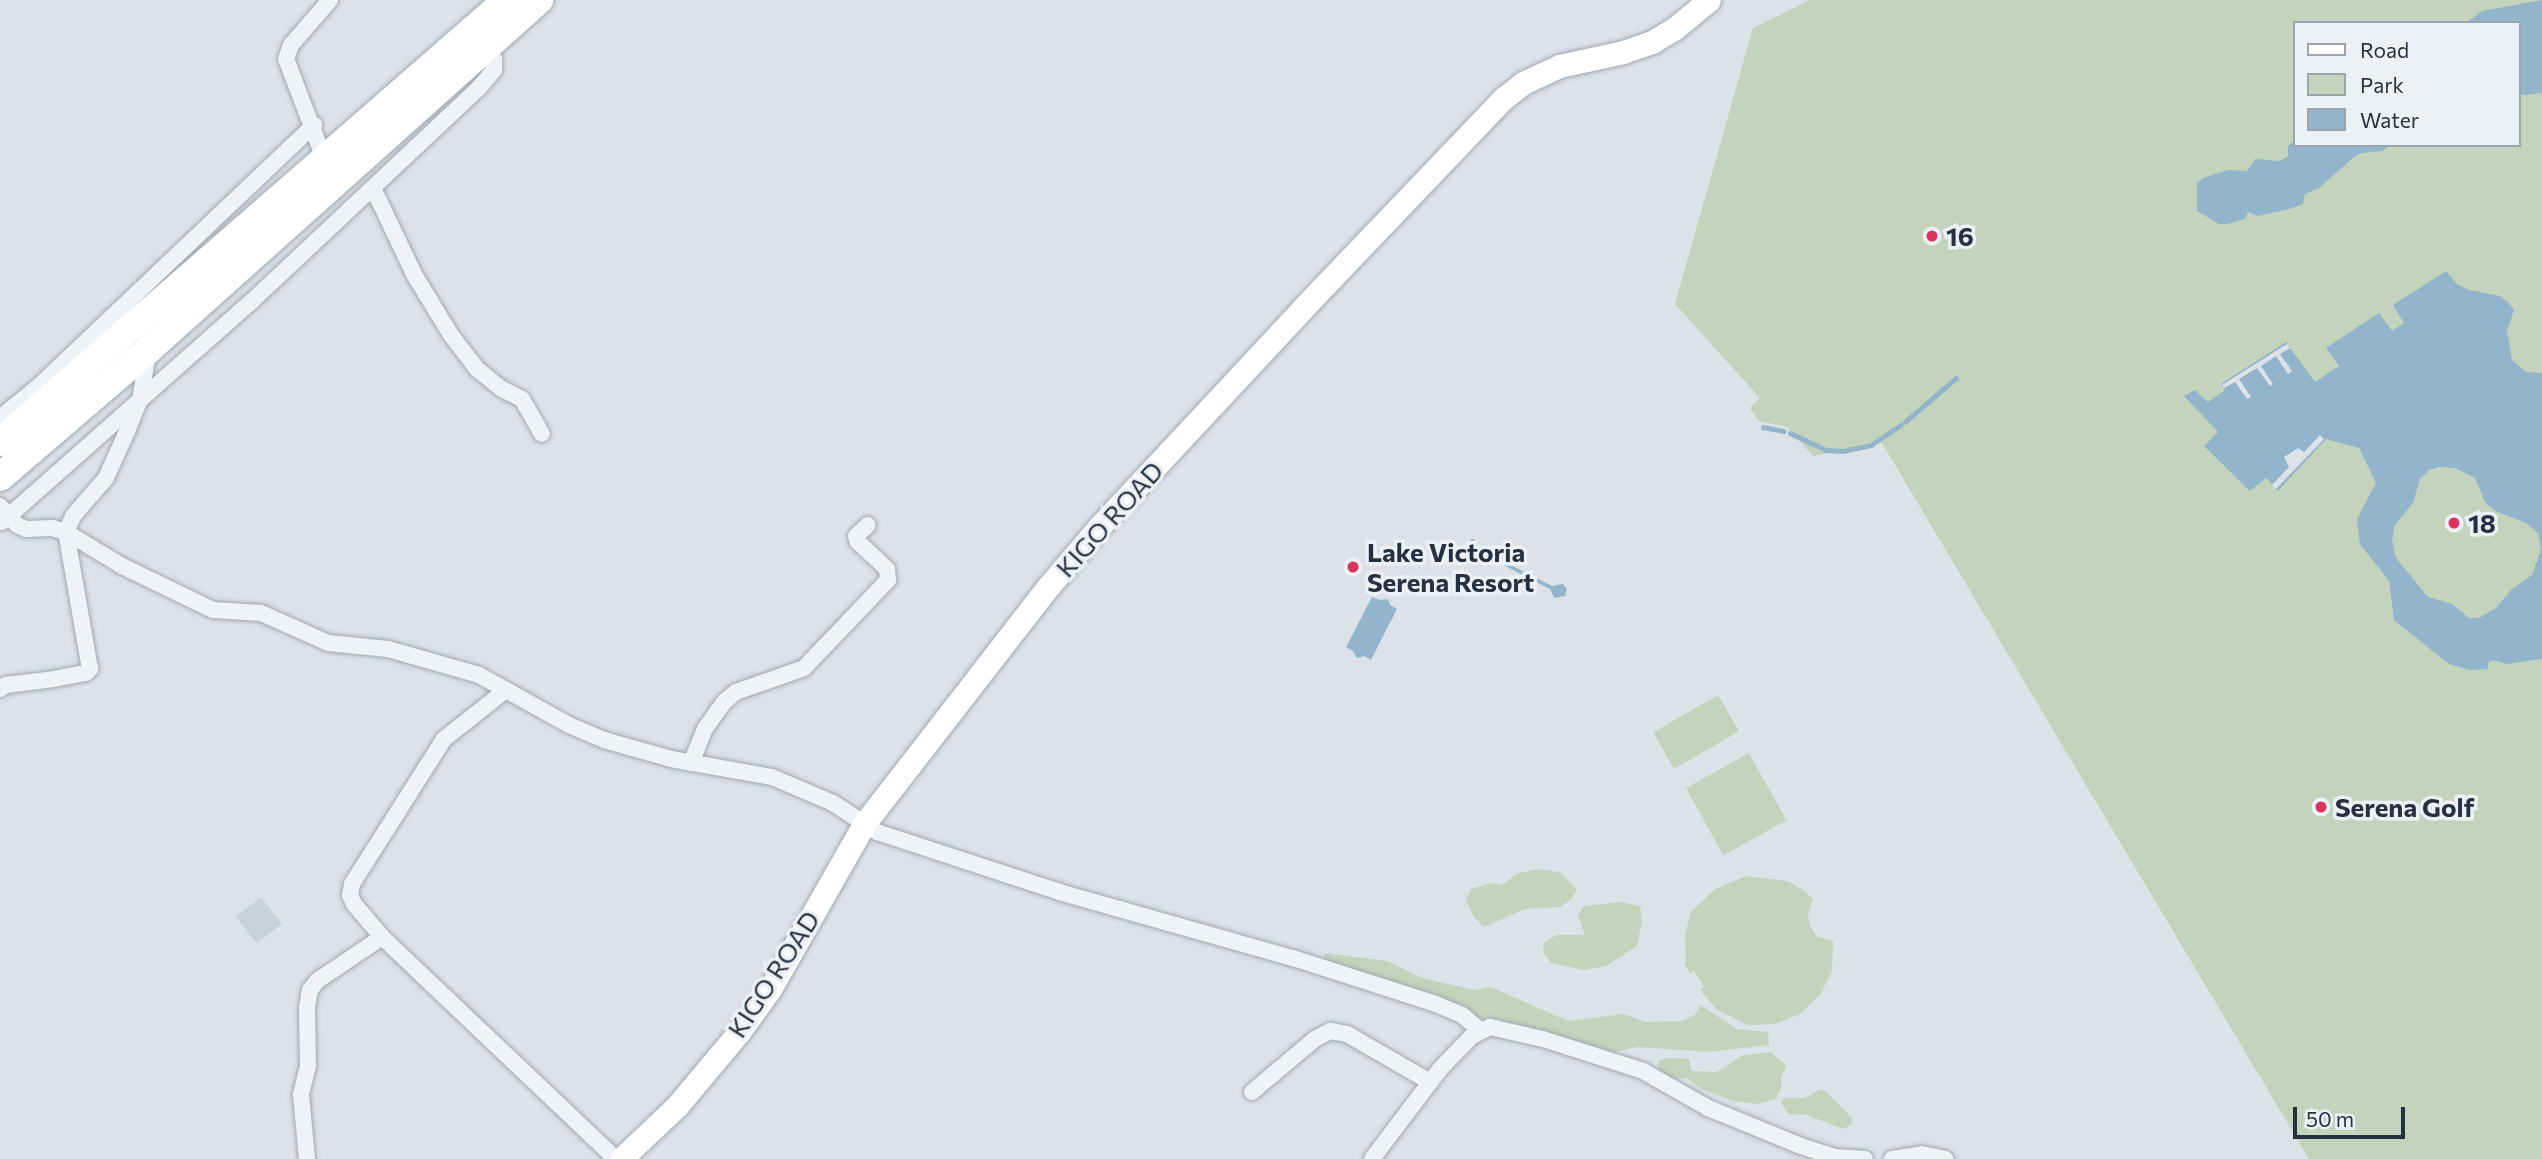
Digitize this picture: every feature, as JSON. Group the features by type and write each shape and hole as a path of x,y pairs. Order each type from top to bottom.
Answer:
{"highway":[{"path":"0,442 507,0"},
{"path":"0,477 148,350 539,0"}],"street":[{"path":"325,161 314,125 286,59 291,45 330,0"},
{"name":"KIGO ROAD","path":"618,1159 677,1106 739,1032 770,989 864,824 1048,587 1100,526 1303,307 1504,98 1544,71 1623,52 1652,42 1674,29 1709,0"},
{"path":"485,48 494,59 494,70 478,89 140,400 3,515 26,529 52,528 66,532 122,566 213,610 261,613 328,643 406,653 479,675 569,725 604,740 691,763 772,778 805,789 843,808 877,832 1059,892 1293,958 1436,1004 1462,1015 1480,1030"},
{"path":"0,418 40,385 314,125"},
{"path":"373,188 415,276 451,335 477,369 502,389 522,399 542,434"},
{"path":"0,689 6,685 86,673 90,669 66,532 73,516 106,478 140,400 148,350"},
{"path":"691,763 705,729 723,702 736,692 804,668 888,580 887,569 858,542 856,536 868,525"},
{"path":"506,690 443,739 352,884 350,895 354,904 382,937 618,1159"},
{"path":"307,1159 301,1094 308,1065 307,1008 310,990 317,981 382,937"},
{"path":"1372,1159 1430,1082 1480,1030 1490,1027 1508,1029 1643,1071 1708,1108 1790,1141 1835,1157 1865,1159"},
{"path":"1252,1092 1315,1039 1330,1031 1347,1034 1430,1082"},
{"path":"1899,1158 1922,1154 1945,1159"}],"shaded area":[{"path":"261,897 282,924 257,943 236,917"}],"green space":[{"name":"Serena Golf","path":"1810,0 2542,0 2542,1159 2309,1159 1882,443 1813,456 1787,427 1759,421 1750,408 1760,398 1675,304 1753,28"},
{"path":"1718,695 1739,731 1674,769 1653,732"},
{"path":"1749,753 1786,820 1723,855 1686,788"},
{"path":"1537,869 1560,872 1577,890 1571,899 1560,907 1525,909 1484,927 1475,918 1466,901 1471,889 1490,883 1501,885 1519,873"},
{"path":"1746,876 1787,881 1803,890 1813,899 1808,914 1810,926 1816,936 1833,941 1832,971 1820,995 1800,1014 1775,1024 1749,1025 1717,1010 1700,990 1704,987 1694,971 1690,974 1684,963 1685,935 1691,912 1715,889"},
{"path":"1621,902 1640,906 1642,921 1637,946 1606,966 1584,970 1551,963 1543,951 1544,943 1556,935 1585,935 1578,916 1584,906"},
{"path":"1325,953 1387,961 1423,978 1473,990 1491,987 1568,1021 1624,1014 1645,1022 1681,1021 1695,1015 1700,1005 1737,1029 1768,1032 1769,1045 1709,1052 1637,1047 1615,1052 1491,1017 1471,1019 1353,976 1324,959"},
{"path":"1771,1052 1786,1066 1781,1077 1781,1089 1775,1099 1757,1104 1733,1101 1702,1089 1687,1078 1672,1079 1660,1074 1658,1061 1665,1058 1689,1059 1692,1071 1717,1072 1741,1056"},
{"path":"1820,1090 1826,1091 1852,1118 1851,1125 1843,1129 1807,1115 1788,1114 1781,1103 1784,1098 1804,1098"}],"water":[{"path":"2542,0 2542,93 2521,94 2521,21 2469,21 2482,11"},
{"path":"2294,141 2294,147 2387,147 2382,151 2361,153 2354,157 2319,188 2305,194 2303,204 2289,209 2258,216 2248,212 2245,219 2227,224 2219,224 2197,211 2197,184 2203,178 2228,170 2247,171 2255,159 2280,161 2288,156 2288,146"},
{"path":"2446,271 2457,284 2469,290 2500,296 2508,302 2514,310 2507,331 2512,360 2526,372 2542,373 2542,659 2507,664 2492,660 2488,663 2488,669 2470,670 2449,664 2394,620 2389,581 2360,544 2357,519 2376,483 2359,448 2326,439 2278,491 2266,478 2250,491 2204,446 2218,432 2184,396 2195,390 2208,402 2225,390 2221,384 2286,342 2315,382 2339,366 2326,348 2379,313 2392,331 2404,323 2393,305","holes":["2439,467 2455,468 2475,478 2485,502 2495,511 2526,523 2538,533 2541,549 2532,575 2512,589 2496,608 2479,618 2469,618 2452,604 2428,597 2396,558 2392,540 2395,525 2413,503 2420,479 2429,470"]},
{"path":"1471,539 1475,539 1475,547 1552,586 1563,584 1567,589 1565,596 1554,598 1550,589 1474,550 1467,556 1464,552 1470,547"},
{"path":"1372,597 1388,599 1390,605 1397,609 1371,660 1364,656 1357,658 1353,651 1346,647"}],"pier":[{"path":"2287,344 2290,348 2280,354 2292,371 2288,374 2276,356 2261,366 2273,384 2270,386 2257,368 2239,379 2251,397 2247,399 2235,382 2224,388 2222,385"},
{"path":"2320,435 2324,439 2276,489 2272,485 2289,467 2284,457 2298,448 2304,452"}],"waterway":[{"path":"1905,422 1956,378"},
{"path":"1790,433 1826,450 1843,451 1871,445 1901,425"},
{"path":"1763,427 1784,431"}],"place":[{"name":"16","path":"1932,236"},
{"name":"18","path":"2454,523"},
{"name":"Lake Victoria Serena Resort","path":"1353,567"},
{"name":"Serena Golf","path":"2321,807"}]}
